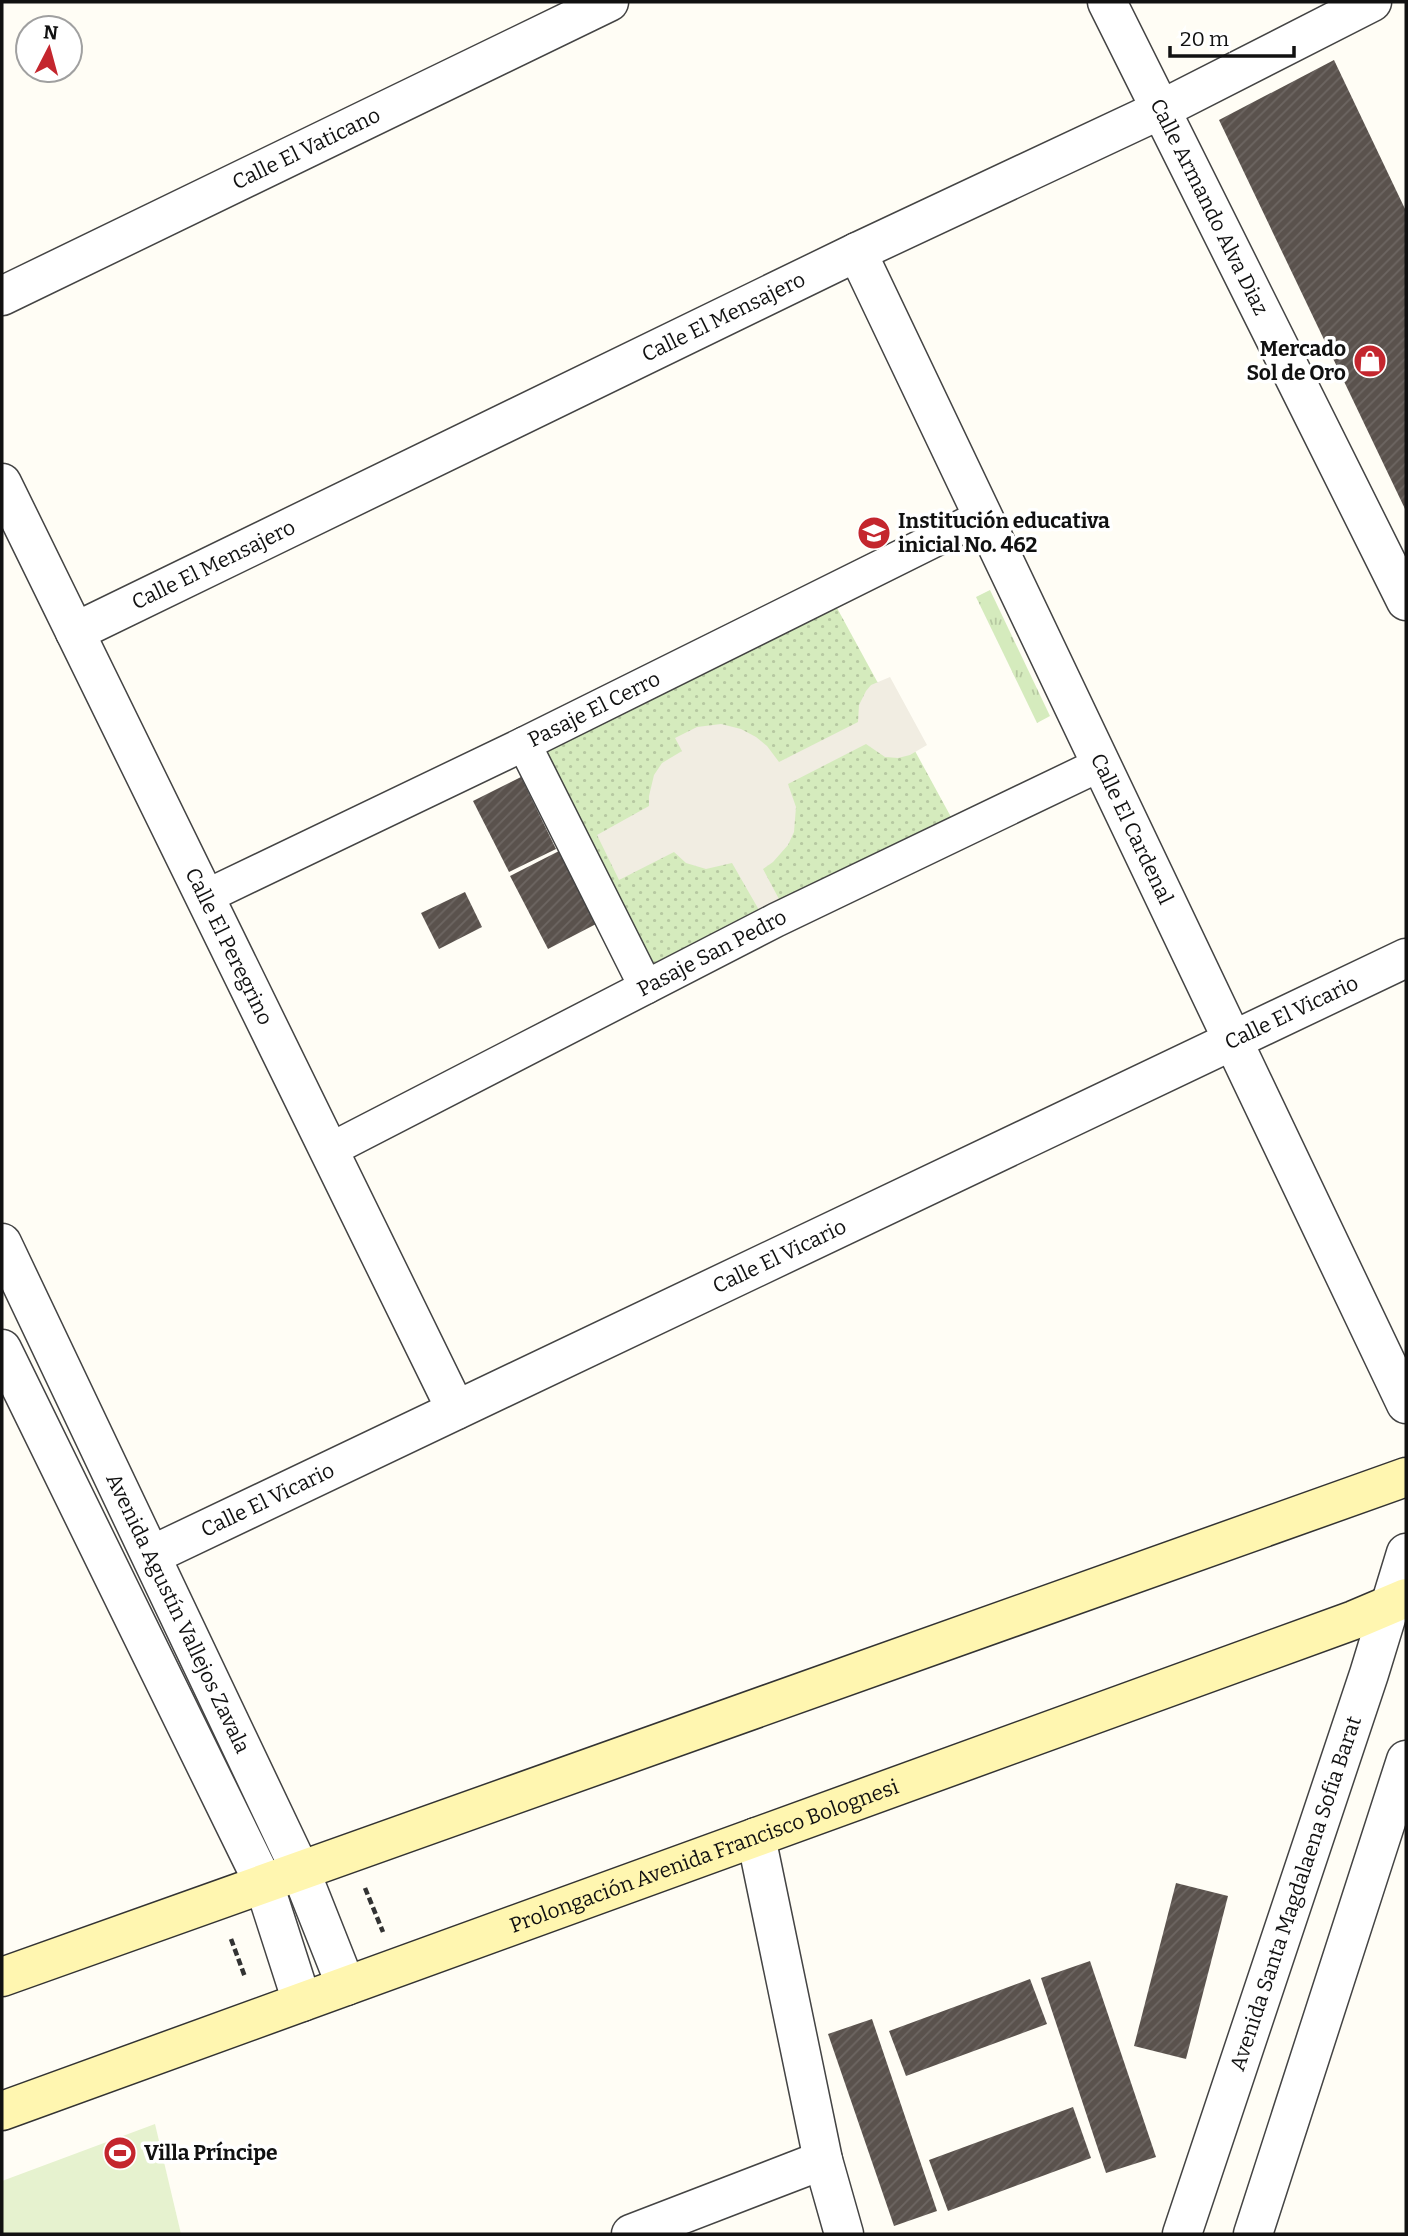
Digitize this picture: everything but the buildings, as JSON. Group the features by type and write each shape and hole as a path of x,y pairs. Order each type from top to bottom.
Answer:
{"main road":[{"path":"2,1976 1406,1477"},
{"name":"Prolongación Avenida Francisco Bolognesi","path":"2,2111 1354,1620 1398,1601"}],"street":[{"name":"Calle El Vaticano","path":"2,296 609,2"},
{"name":"Calle Armando Alva Diaz","path":"1107,2 1163,109 1406,601"},
{"name":"Calle El Mensajero","path":"75,632 857,252 1163,109 1372,2"},
{"name":"Calle El Cardenal","path":"857,252 1406,1404"},
{"name":"Calle El Peregrino","path":"2,483 456,1410"},
{"name":"Pasaje El Cerro","path":"205,897 524,744 983,516"},
{"path":"524,744 646,987"},
{"name":"Pasaje San Pedro","path":"328,1151 776,920 1101,764"},
{"name":"Calle El Vicario","path":"152,1555 1406,958"},
{"name":"Avenida Agustín Vallejos Zavala","path":"2,1243 300,1870 346,1986"},
{"name":"Avenida Agustín Vallejos Zavala","path":"2,1349 264,1884 302,2002"},
{"name":"Avenida Santa Magdalaena Sofia Barat","path":"1182,2234 1369,1674 1398,1601 1406,1553"},
{"path":"1253,2234 1406,1760"},
{"path":"756,1837 823,2160 844,2234"},
{"path":"631,2234 823,2160"}],"path":[{"path":"365,1886 383,1934"},
{"path":"229,1933 245,1977"}],"green space":[{"path":"990,590 1050,716 1037,723 976,597"},
{"path":"831,597 957,828 649,975 535,746"},
{"name":"Villa Príncipe","path":"155,2124 181,2234 2,2234 2,2181"}],"shaded area":[{"path":"890,677 927,745 910,755 898,758 885,757 866,744 788,784 796,807 794,832 788,845 763,869 787,914 767,924 732,863 706,869 686,863 674,852 619,880 597,835 649,806 654,775 662,763 682,751 675,738 697,727 721,724 741,729 756,737 779,762 858,722 859,705 866,691 871,685"}],"place":[{"name":"Mercado Sol de Oro","path":"1370,361"},
{"name":"Institución educativa inicial No. 462","path":"874,533"},
{"name":"Villa Príncipe","path":"120,2153"}]}
